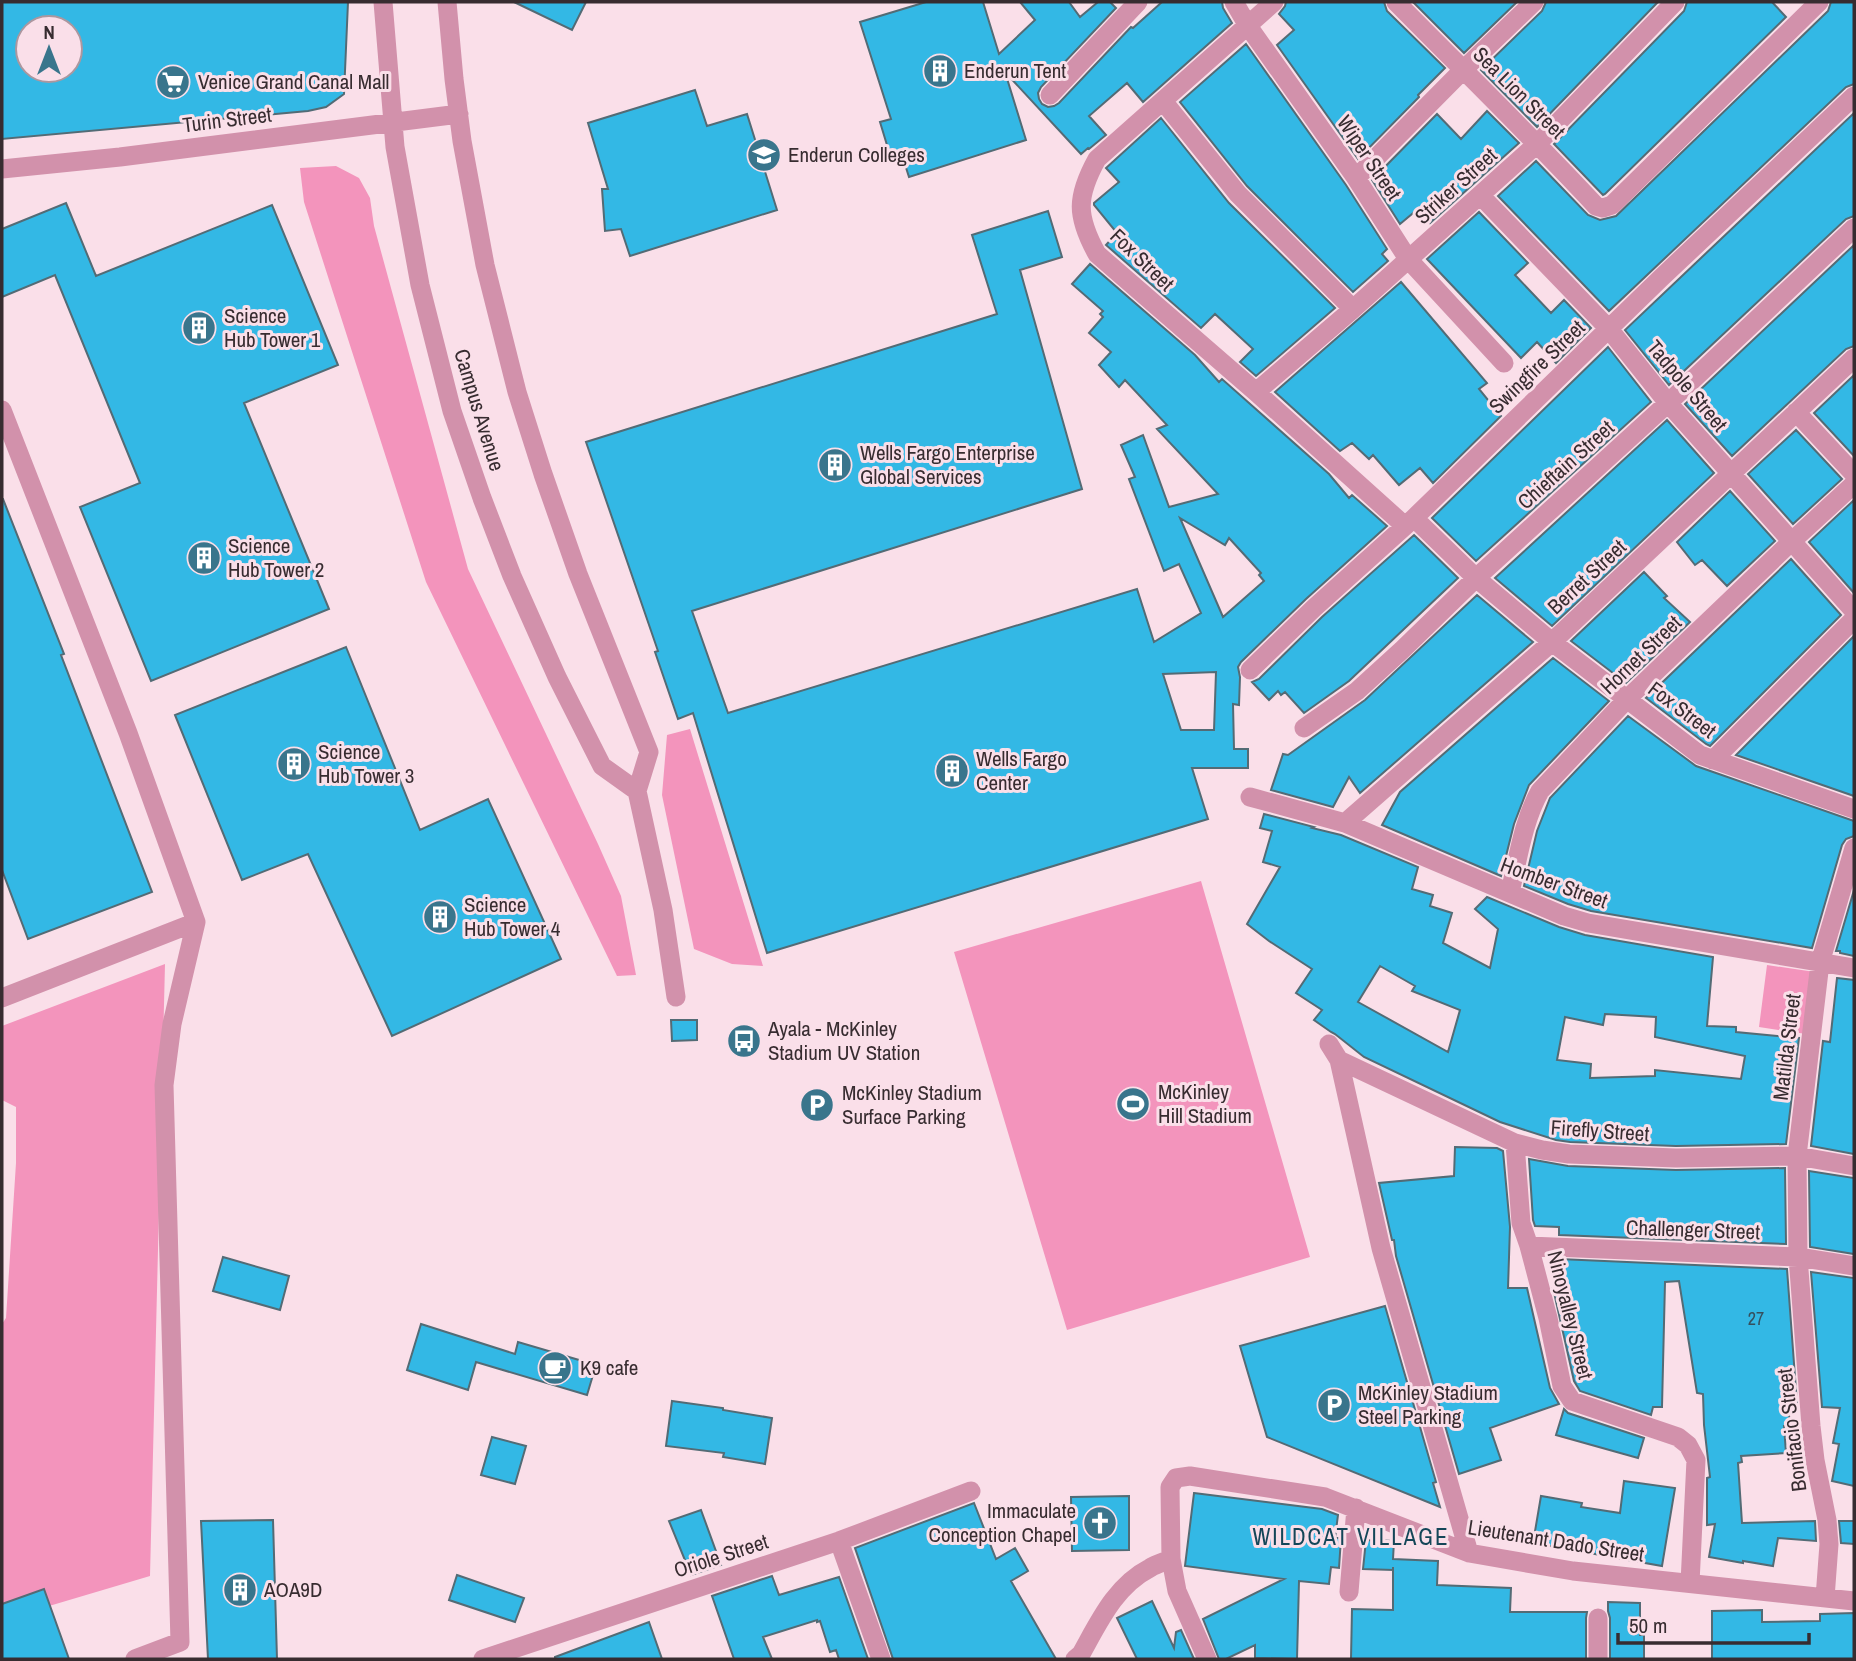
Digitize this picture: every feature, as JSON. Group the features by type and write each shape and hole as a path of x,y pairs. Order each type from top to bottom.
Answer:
{"street":[{"name":"Campus Avenue","path":"383,2 396,147 420,285 452,411 521,598 557,677 602,766 637,791"},
{"name":"Campus Avenue","path":"447,2 458,114 485,265 517,392 578,574 649,752 637,791 663,910 676,997"},
{"path":"1050,95 1138,2"},
{"name":"Wiper Street","path":"1234,2 1248,26 1356,178 1408,259 1504,363"},
{"name":"Fox Street","path":"1274,2 1097,159 1086,180 1080,204 1085,232 1097,254 1552,642 1687,746 1713,760 1854,809"},
{"name":"Sea Lion Street","path":"1396,2 1538,143 1596,206 1603,208 1612,205 1819,2"},
{"path":"1356,178 1534,2"},
{"name":"Striker Street","path":"1256,392 1538,143 1675,2"},
{"name":"Swingfire Street","path":"1250,670 1410,522 1854,96"},
{"path":"1163,101 1238,194 1353,309"},
{"name":"Turin Street","path":"2,169 120,157 458,114"},
{"name":"Tadpole Street","path":"1480,195 1609,329 1668,403 1854,611"},
{"name":"Chieftain Street","path":"1304,728 1357,691 1854,228"},
{"name":"Berret Street","path":"1345,823 1552,642 1854,358"},
{"path":"2,410 128,733 196,922 172,1024 164,1086 180,1642 135,1659"},
{"path":"1796,412 1854,474"},
{"name":"Hornet Street","path":"1510,892 1526,830 1540,791 1628,698 1854,484"},
{"path":"1713,760 1854,620"},
{"name":"Homber Street","path":"1250,797 1345,823 1564,916 1588,923 1854,968"},
{"name":"Matilda Street","path":"1798,1257 1797,1156 1821,964 1854,848"},
{"path":"2,998 196,922"},
{"name":"Firefly Street","path":"1469,1553 1381,1248 1334,1052 1515,1143 1542,1150 1569,1154 1676,1158 1797,1156 1854,1166"},
{"name":"Ninoyalley Street","path":"1515,1143 1521,1223 1548,1318 1562,1386 1572,1401 1678,1437 1688,1446 1696,1460 1690,1583"},
{"name":"Challenger Street","path":"1529,1246 1798,1257 1854,1266"},
{"name":"Bonifacio Street","path":"1798,1257 1811,1426 1829,1544 1825,1598"},
{"name":"Lieutenant Dado Street","path":"1171,1559 1170,1487 1176,1479 1190,1476 1325,1497 1469,1553 1573,1571 1854,1601"},
{"name":"Oriole Street","path":"484,1659 839,1541 971,1491"},
{"path":"1349,1592 1356,1508"},
{"path":"839,1541 881,1659"},
{"path":"1075,1659 1081,1654 1110,1602 1128,1583 1149,1568 1171,1559 1177,1591 1207,1659"},
{"path":"1598,1618 1598,1659"}],"shaded area":[{"path":"336,166 359,178 370,198 374,226 468,569 621,896 636,975 617,976 426,582 304,202 300,168"},
{"path":"690,729 763,966 732,964 694,949 662,795 667,735"},
{"name":"McKinley Hill Stadium","path":"1201,881 1310,1257 1067,1330 954,952"},
{"path":"165,964 150,1576 2,1620 2,1324 6,1318 16,1163 16,1107 2,1100 2,1026"},
{"path":"1767,965 1815,972 1806,1034 1759,1027"}],"building":[{"name":"Venice Grand Canal Mall","path":"2,2 348,2 344,94 326,107 308,111 2,139"},
{"path":"514,2 586,2 572,30"},
{"path":"926,2 983,2 999,54 1035,20 1020,2 1069,2 1080,17 1098,2 1110,2 1116,8 1041,87 1039,99 1048,107 1059,103 1131,27 1162,2 1222,2 1232,23 1143,102 1127,83 1089,116 1106,135 1081,154 1005,72 1026,140 909,177 901,152 890,155 880,122 891,119 860,22"},
{"path":"1286,2 1384,2 1387,11 1445,68 1358,159 1277,45 1294,30 1279,14"},
{"path":"1413,2 1517,2 1464,53"},
{"path":"1546,2 1658,2 1537,127 1481,70 1542,11"},
{"path":"1687,2 1772,2 1786,17 1603,195 1554,144 1684,11"},
{"path":"1831,2 1854,2 1854,84 1846,87 1609,311 1498,196 1536,161 1588,215 1600,220 1616,216 1828,11"},
{"path":"1246,44 1346,185 1387,249 1382,254 1388,261 1353,292 1247,186 1180,102"},
{"path":"695,90 707,126 747,114 777,210 630,256 621,229 605,231 602,189 608,189 588,123"},
{"path":"1487,111 1519,143 1430,223 1418,209 1400,224 1372,180 1437,114 1461,139"},
{"path":"1854,113 1854,216 1846,219 1669,385 1625,330"},
{"path":"1161,118 1229,203 1335,308 1256,376 1240,362 1253,349 1215,314 1201,328 1106,245 1117,233 1094,203 1119,182 1106,168"},
{"path":"66,203 96,276 272,205 338,365 244,403 329,609 151,681 80,507 140,483 55,275 2,297 2,229"},
{"path":"1048,211 1062,257 1020,270 1082,489 692,611 728,713 1137,589 1154,642 1201,613 1179,564 1164,571 1129,479 1135,477 1121,445 1143,435 1169,507 1218,494 1157,429 1167,425 1125,380 1119,387 1099,365 1111,352 1089,333 1103,317 1100,314 1103,311 1072,284 1090,264 1195,355 1219,382 1222,379 1329,474 1349,498 1352,495 1387,526 1241,662 1238,667 1239,705 1233,704 1234,749 1248,749 1248,768 1192,768 1208,819 767,953 693,713 678,719 655,652 658,651 586,442 997,314 972,235","holes":["1180,518 1225,545 1229,538 1261,573 1259,575 1264,581 1223,617","1216,672 1214,730 1181,730 1163,674"]},
{"path":"1479,212 1528,263 1515,275 1551,313 1564,300 1591,328 1556,363 1537,342 1521,358 1427,259"},
{"path":"1854,245 1854,346 1846,349 1732,456 1685,404"},
{"path":"1401,282 1487,383 1479,389 1501,416 1433,483 1420,468 1399,485 1373,455 1369,459 1352,443 1340,451 1275,392"},
{"path":"1608,347 1651,402 1476,561 1432,518"},
{"path":"1854,375 1854,456 1814,413"},
{"path":"1667,420 1714,473 1552,626 1495,578"},
{"path":"1796,430 1842,479 1793,524 1748,474"},
{"path":"1730,491 1775,541 1727,586 1702,560 1695,565 1677,542"},
{"path":"2,499 64,654 61,655 152,892 28,939 2,870"},
{"path":"1854,500 1854,593 1809,542"},
{"path":"1414,535 1458,578 1349,681 1304,713 1285,692 1281,695 1278,691 1269,700 1252,682 1259,679 1322,617"},
{"path":"1791,559 1841,615 1710,746 1646,698"},
{"path":"1644,572 1667,596 1664,598 1690,622 1626,683 1571,641"},
{"path":"1477,595 1533,642 1360,793 1349,777 1333,807 1271,790 1283,754 1288,755 1365,700"},
{"path":"1854,636 1854,796 1736,755"},
{"path":"346,647 420,830 488,799 561,959 392,1036 308,854 242,880 175,715"},
{"path":"1553,658 1609,701 1529,785 1514,824 1501,876 1382,825 1400,792"},
{"path":"1628,716 1696,766 1854,821 1854,836 1846,839 1842,845 1812,948 1591,911 1524,886 1537,831 1550,798"},
{"path":"1264,814 1341,835 1418,867 1412,889 1433,895 1430,906 1452,913 1443,943 1490,968 1498,929 1475,909 1487,897 1585,935 1713,957 1707,1026 1736,1027 1736,1032 1799,1038 1786,1144 1676,1146 1556,1140 1500,1122 1364,1057 1314,1020 1322,1010 1296,993 1312,969 1247,924 1280,867 1263,862 1272,831 1260,828","holes":["1380,966 1415,986 1412,991 1460,1010 1448,1052 1358,1002","1605,1014 1656,1017 1655,1037 1745,1056 1741,1079 1655,1070 1655,1076 1590,1078 1591,1064 1557,1060 1565,1017 1603,1025"]},
{"path":"1854,890 1854,956 1836,951"},
{"path":"1837,978 1854,980 1854,1154 1811,1146 1823,1041 1830,1042"},
{"path":"671,1020 697,1020 697,1040 672,1041"},
{"path":"1455,1147 1497,1148 1503,1151 1510,1227 1508,1288 1527,1288 1550,1388 1559,1404 1490,1428 1501,1460 1459,1474 1396,1256 1379,1183 1454,1176"},
{"path":"1529,1159 1568,1166 1676,1170 1785,1168 1786,1244 1559,1235 1559,1227 1535,1226"},
{"path":"1809,1171 1854,1178 1854,1254 1810,1247"},
{"path":"223,1257 289,1276 280,1310 213,1291"},
{"path":"1559,1259 1787,1269 1797,1404 1788,1404 1790,1426 1784,1426 1786,1453 1741,1456 1742,1462 1738,1463 1742,1523 1815,1521 1816,1541 1778,1538 1773,1566 1709,1557 1715,1524 1707,1525 1707,1478 1710,1477 1703,1394 1697,1393 1679,1281 1665,1282 1662,1407 1653,1407 1651,1415 1580,1391 1574,1381 1553,1288 1558,1288"},
{"path":"1811,1272 1854,1278 1854,1486 1832,1481 1839,1444 1833,1443 1840,1408 1822,1407"},
{"name":"McKinley Stadium Steel Parking","path":"1385,1306 1436,1482 1433,1483 1440,1507 1267,1437 1240,1346"},
{"path":"421,1324 515,1354 518,1342 596,1365 587,1395 476,1362 468,1390 407,1370"},
{"path":"672,1401 772,1418 765,1464 723,1457 724,1453 666,1446"},
{"path":"1564,1409 1568,1413 1644,1438 1638,1458 1556,1435"},
{"path":"492,1437 526,1446 515,1484 481,1475"},
{"path":"1624,1481 1675,1488 1662,1566 1533,1543 1541,1496 1582,1503 1581,1507 1620,1513"},
{"path":"1194,1493 1322,1509 1338,1515 1335,1538 1341,1538 1339,1568 1331,1567 1329,1584 1299,1581 1297,1659 1255,1658 1255,1645 1226,1659 1219,1659 1203,1619 1284,1579 1185,1566"},
{"name":"Immaculate Conception Chapel","path":"1129,1496 1129,1550 1072,1551 1071,1497"},
{"path":"974,1503 996,1559 1015,1548 1028,1571 1011,1581 1056,1659 893,1659 855,1548"},
{"path":"701,1510 721,1565 691,1575 669,1521"},
{"name":"AOA9D","path":"273,1520 277,1659 208,1659 201,1521"},
{"path":"1839,1521 1854,1521 1854,1544 1841,1543"},
{"path":"1366,1540 1394,1541 1393,1559 1438,1561 1437,1585 1511,1588 1510,1612 1587,1612 1586,1659 1351,1659 1352,1609 1393,1610 1393,1570 1363,1569"},
{"path":"457,1575 524,1598 515,1622 449,1600"},
{"path":"772,1576 779,1595 839,1577 868,1659 839,1659 836,1650 830,1652 820,1621 817,1620 763,1637 772,1659 734,1659 712,1596"},
{"path":"44,1589 69,1659 2,1659 2,1604"},
{"path":"1152,1601 1174,1648 1176,1632 1181,1630 1194,1659 1137,1659 1117,1618"},
{"path":"1608,1602 1640,1603 1640,1635 1644,1635 1644,1659 1610,1659"},
{"path":"1762,1610 1762,1622 1820,1621 1820,1614 1854,1613 1854,1659 1712,1659 1712,1611"},
{"path":"649,1622 662,1659 555,1659 555,1657"}],"place":[{"name":"Enderun Tent","path":"940,71"},
{"name":"Venice Grand Canal Mall","path":"173,82"},
{"name":"Enderun Colleges","path":"764,155"},
{"name":"Science Hub Tower 1","path":"199,328"},
{"name":"Wells Fargo Enterprise Global Services","path":"835,465"},
{"name":"Science Hub Tower 2","path":"204,558"},
{"name":"Science Hub Tower 3","path":"294,764"},
{"name":"Wells Fargo Center","path":"952,771"},
{"name":"Science Hub Tower 4","path":"440,917"},
{"name":"Ayala - McKinley Stadium UV Station","path":"744,1041"},
{"name":"McKinley Hill Stadium","path":"1133,1104"},
{"name":"McKinley Stadium Surface Parking","path":"817,1105"},
{"name":"K9 cafe","path":"555,1368"},
{"name":"McKinley Stadium Steel Parking","path":"1334,1405"},
{"name":"Immaculate Conception Chapel","path":"1100,1523"},
{"name":"AOA9D","path":"240,1590"}],"district":[{"name":"WILDCAT VILLAGE","path":"1351,1537"}]}
